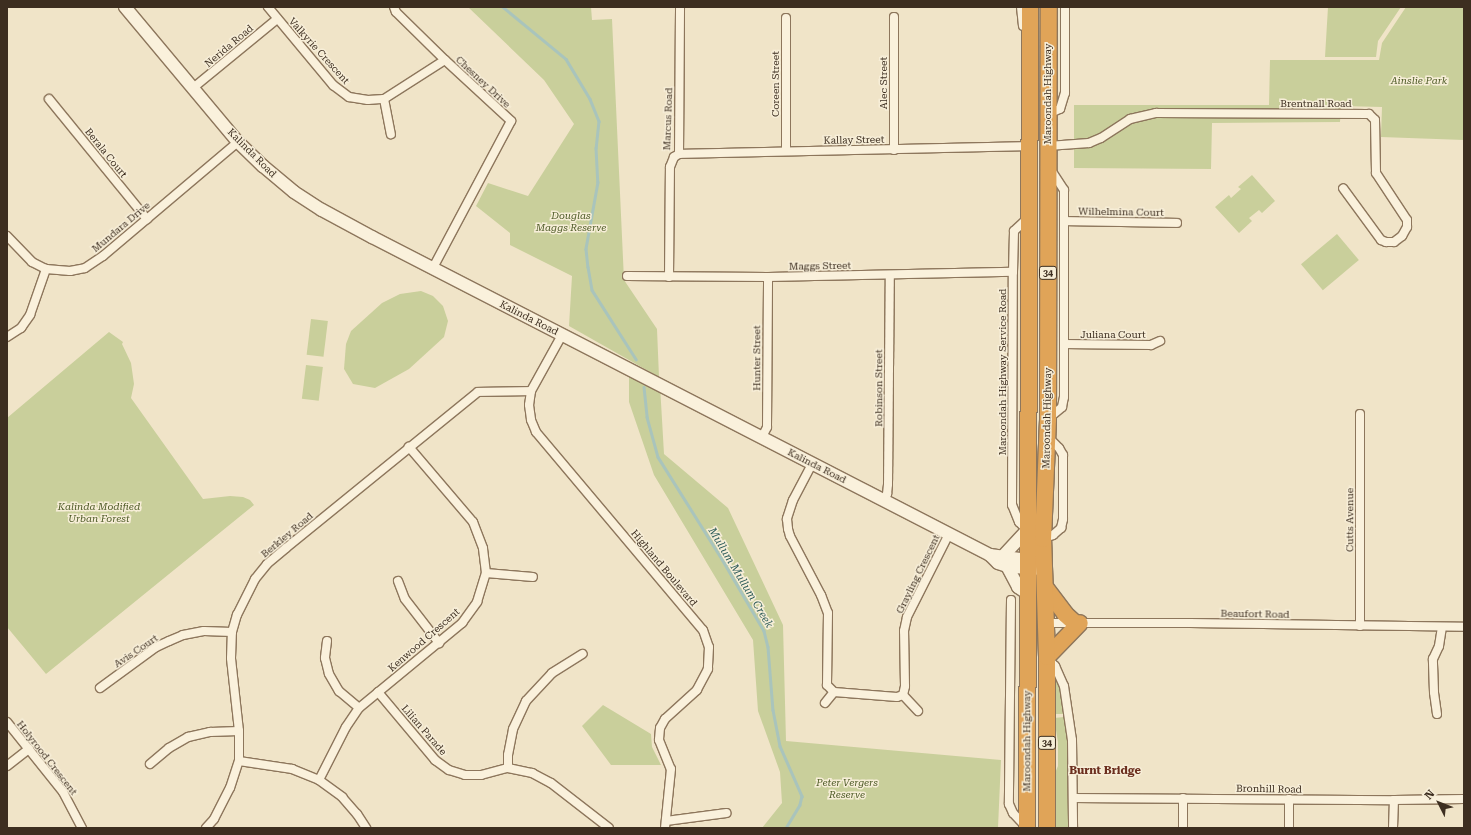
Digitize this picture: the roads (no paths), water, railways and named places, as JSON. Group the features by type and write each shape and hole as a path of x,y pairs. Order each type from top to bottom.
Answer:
{"highway":[{"name":"Maroondah Highway","path":"1026,828 1030,7"},
{"name":"Maroondah Highway","path":"1046,828 1047,657 1043,539 1048,419 1049,7"},
{"path":"1029,146 1048,146"},
{"path":"1045,587 1065,614 1078,623 1047,657"},
{"path":"1027,624 1046,624"}],"street":[{"name":"Kalinda Road","path":"125,7 238,142 262,166 294,192 322,210 990,555 998,563 1005,561 1045,566"},
{"name":"Valkyrie Crescent","path":"268,7 333,85 341,92 357,99 384,99"},
{"name":"Chesney Drive","path":"394,7 396,12 511,122 433,268"},
{"name":"Marcus Road","path":"669,277 670,167 674,157 679,154 680,7"},
{"path":"1021,7 1030,64"},
{"path":"1048,114 1060,110 1065,93 1065,7"},
{"name":"Alec Street","path":"894,17 894,150"},
{"name":"Coreen Street","path":"786,18 786,151"},
{"name":"Nerida Road","path":"193,88 277,19"},
{"path":"391,134 384,99 445,60"},
{"name":"Berala Court","path":"49,99 147,219"},
{"name":"Brentnall Road","path":"1048,146 1089,143 1101,138 1130,119 1156,113 1369,114 1375,120 1376,173 1407,220 1407,227 1402,236 1394,242 1386,242 1381,240 1343,188"},
{"name":"Mundara Drive","path":"7,236 32,262 46,269 70,271 85,268 103,256 238,142"},
{"name":"Kallay Street","path":"679,154 1029,146"},
{"path":"1048,166 1064,190 1065,221 1064,397 1062,407 1048,419"},
{"name":"Maroondah Highway Service Road","path":"1027,530 1020,522 1012,505 1013,272 1014,231 1030,216"},
{"name":"Wilhelmina Court","path":"1065,221 1177,223"},
{"path":"7,337 21,328 30,315 46,269"},
{"name":"Maggs Street","path":"627,276 768,277 1013,272"},
{"name":"Robinson Street","path":"884,500 887,494 888,484 890,275"},
{"name":"Hunter Street","path":"762,437 767,427 768,277"},
{"name":"Highland Boulevard","path":"562,335 531,391 529,405 531,420 536,432 702,630 706,638 709,658 708,669 703,680 697,690 665,719 660,728 659,740 671,769 665,824"},
{"name":"Juliana Court","path":"1064,344 1151,345 1160,341"},
{"name":"Berkley Road","path":"206,828 214,819 230,788 239,761 239,731 231,658 232,632 244,598 255,579 268,564 478,392 531,391"},
{"name":"Cutts Avenue","path":"1360,414 1360,626"},
{"name":"Kenwood Crescent","path":"319,780 346,727 359,708 439,643 471,613 482,588 486,573 483,548 473,522 409,447"},
{"path":"812,464 793,500 788,519 788,529 790,536 821,595 828,613 828,685 834,692 897,697 903,695 918,711"},
{"path":"1027,530 1005,561 1018,587 1028,593"},
{"name":"Grayling Crescent","path":"903,695 905,686 904,631 907,617 949,534"},
{"path":"486,573 533,578"},
{"path":"398,581 405,599 439,643"},
{"path":"1011,600 1009,804 1013,813 1026,828"},
{"name":"Beaufort Road","path":"1046,624 1078,623 1464,627"},
{"path":"1437,714 1433,659 1439,646 1442,627"},
{"name":"Avis Court","path":"100,688 156,647 183,635 204,631 232,632"},
{"path":"326,640 325,658 329,674 339,691 359,708"},
{"path":"508,768 508,755 513,729 526,701 552,673 583,654"},
{"path":"1047,657 1055,666 1064,686 1073,750 1073,828"},
{"path":"1011,680 1027,681"},
{"name":"Lilian Parade","path":"378,692 435,760 449,770 465,775 481,775 508,768 532,774 551,783 609,828"},
{"path":"825,703 834,692"},
{"name":"Holyrood Crescent","path":"7,722 63,792 82,828"},
{"path":"150,764 169,748 188,737 210,732 239,731"},
{"path":"7,766 28,749"},
{"path":"239,761 292,769 319,780 342,797 357,814 366,828"},
{"name":"Bronhill Road","path":"1073,798 1464,799"},
{"path":"1183,798 1183,828"},
{"path":"1289,799 1289,828"},
{"path":"1393,828 1394,800"},
{"path":"665,824 726,813"}],"waterway":[{"name":"Mullum Mullum Creek","path":"503,7 566,59 590,99 599,121 596,148 598,182 586,249 588,267 592,290 636,359"},
{"name":"Mullum Mullum Creek","path":"644,387 647,417 658,457 722,559 764,631 768,647 773,710 780,746 802,796 800,805 786,828"}],"district":[{"name":"Burnt Bridge","path":"1105,771"}],"park label":[{"name":"Ainslie Park","path":"1419,81"},
{"name":"Douglas Maggs Reserve","path":"571,220"},
{"name":"Kalinda Modified Urban Forest","path":"99,512"},
{"name":"Peter Vergers Reserve","path":"847,788"}]}
